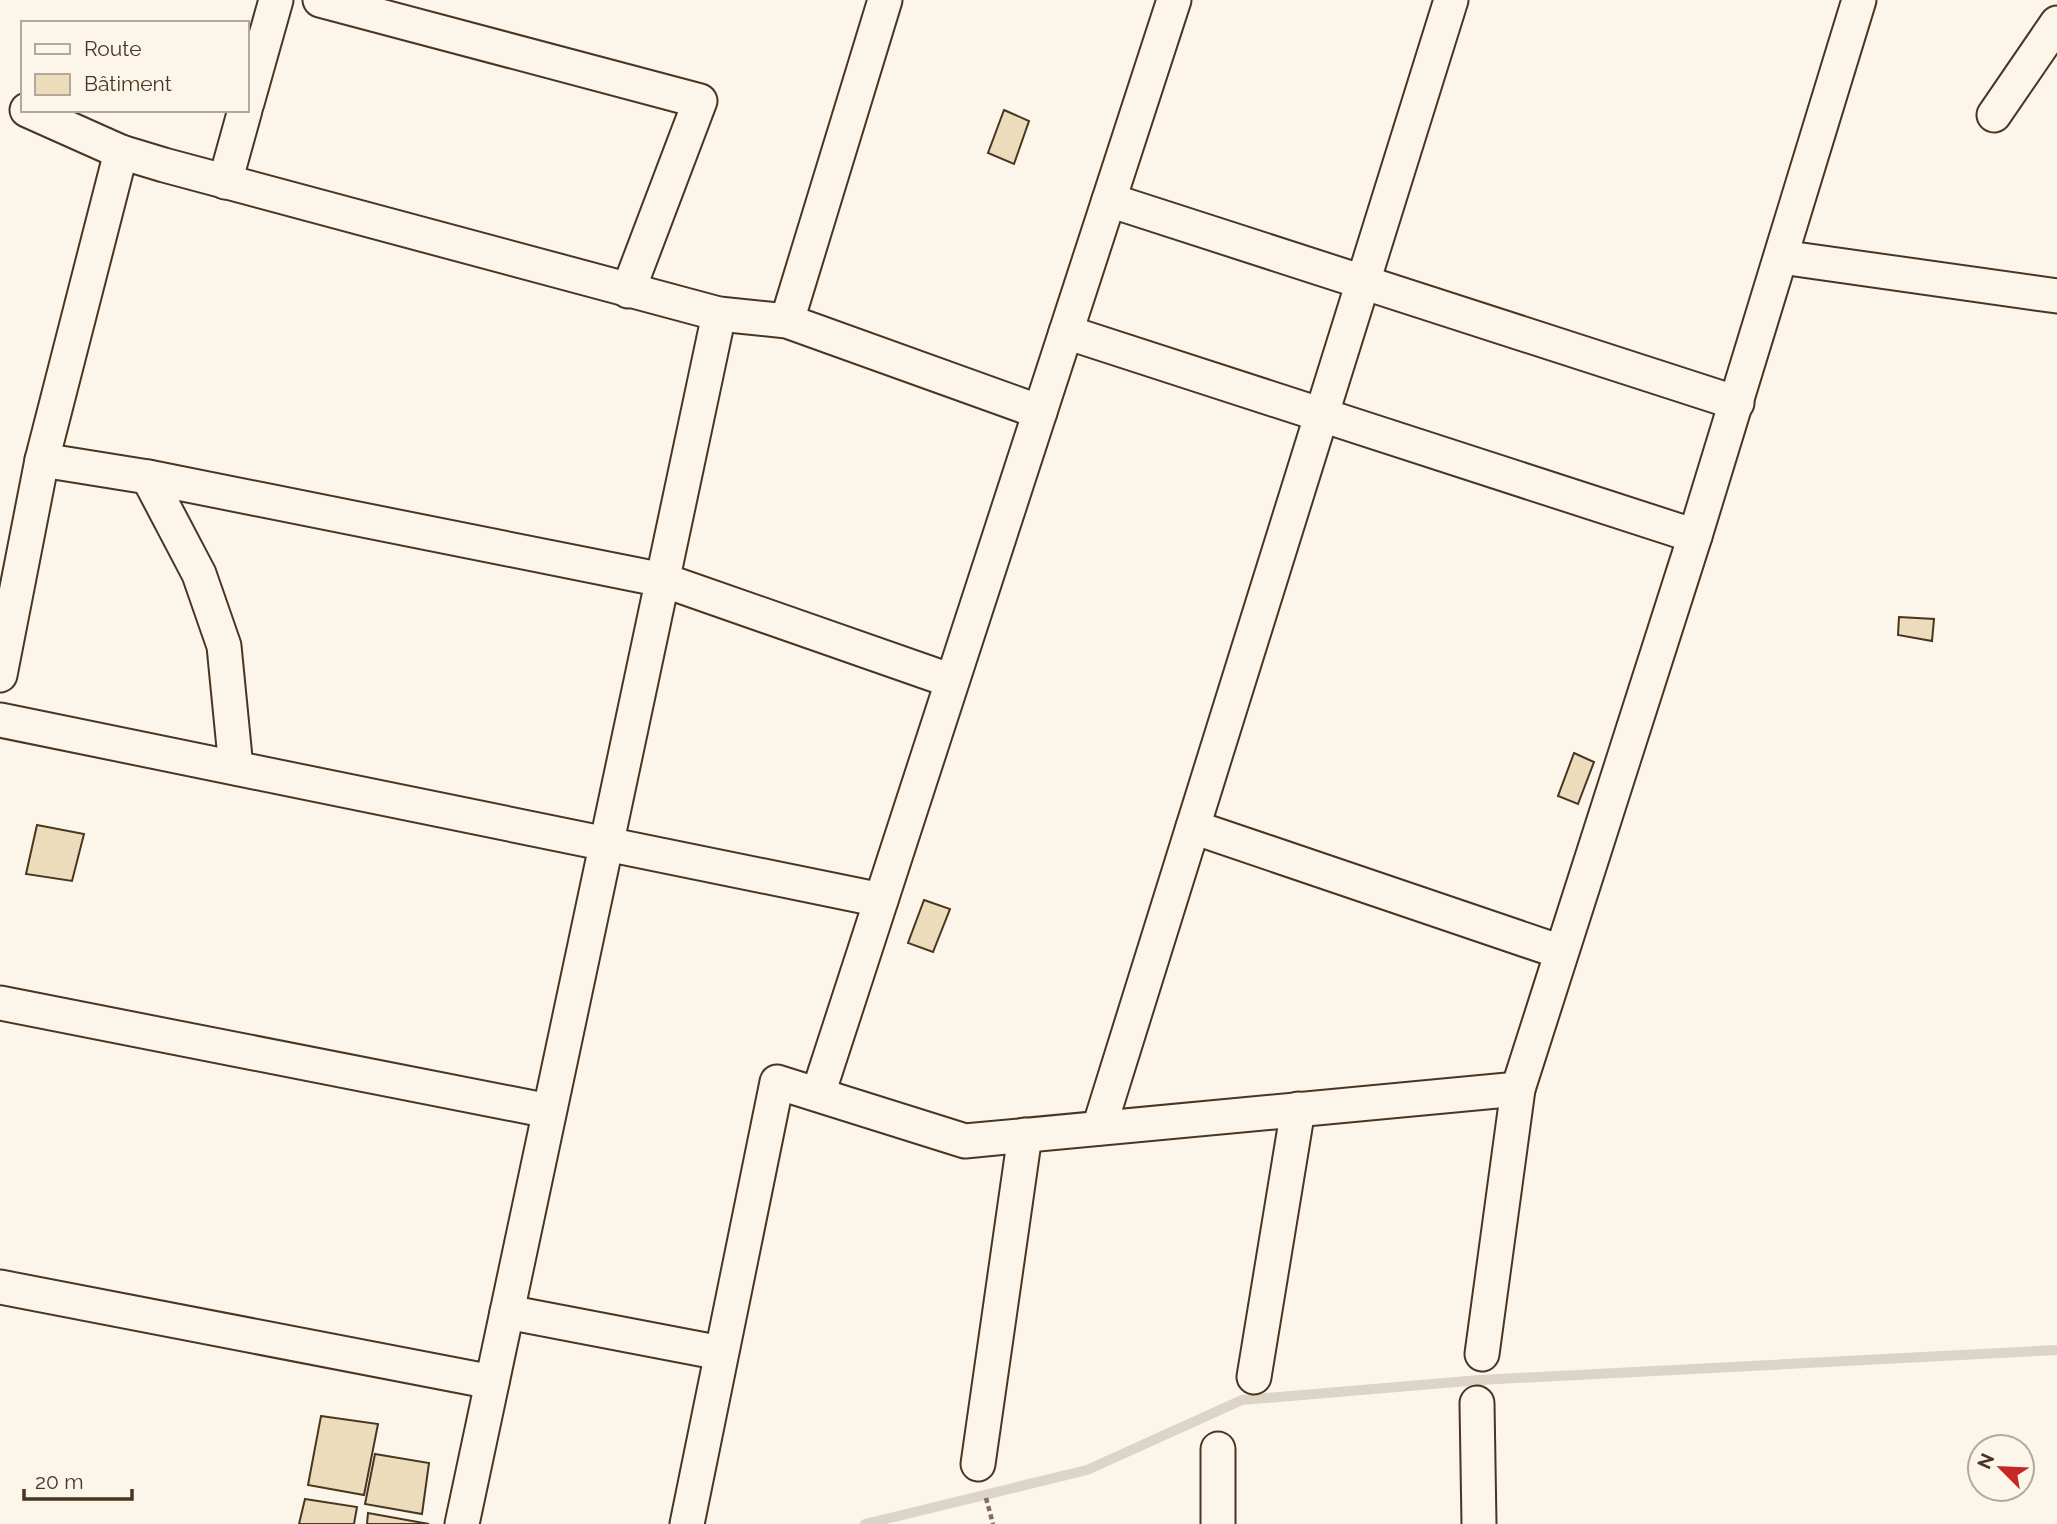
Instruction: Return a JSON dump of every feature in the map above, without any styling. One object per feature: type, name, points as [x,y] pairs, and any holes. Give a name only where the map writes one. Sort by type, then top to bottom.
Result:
[{"type":"street","points":[[248,99],[276,0]]},
{"type":"street","points":[[320,0],[700,101],[628,291]]},
{"type":"street","points":[[787,321],[885,0]]},
{"type":"street","points":[[818,1094],[1174,0]]},
{"type":"street","points":[[1099,1128],[1451,0]]},
{"type":"street","points":[[1482,1354],[1518,1089],[1737,403],[1859,0]]},
{"type":"street","points":[[1994,115],[2057,23]]},
{"type":"street","points":[[0,98],[21,107]]},
{"type":"street","points":[[32,112],[121,152],[225,181],[719,314],[787,321],[1040,412]]},
{"type":"street","points":[[225,181],[244,112]]},
{"type":"street","points":[[0,676],[42,460],[121,152]]},
{"type":"street","points":[[1109,200],[1737,403]]},
{"type":"street","points":[[1781,257],[2057,296]]},
{"type":"street","points":[[462,1524],[719,314]]},
{"type":"street","points":[[1066,332],[1695,536]]},
{"type":"street","points":[[42,460],[148,477],[663,580],[952,681]]},
{"type":"street","points":[[148,477],[199,574],[224,646],[236,768]]},
{"type":"street","points":[[0,720],[881,900]]},
{"type":"street","points":[[1193,827],[1561,952]]},
{"type":"street","points":[[0,1003],[550,1111]]},
{"type":"street","points":[[687,1524],[777,1082],[965,1141],[1518,1089]]},
{"type":"street","points":[[1254,1377],[1298,1109]]},
{"type":"street","points":[[978,1464],[1025,1135]]},
{"type":"street","points":[[0,1287],[492,1382]]},
{"type":"street","points":[[507,1312],[722,1353]]},
{"type":"street","points":[[1477,1402],[1479,1524]]},
{"type":"street","points":[[1218,1449],[1218,1524]]},
{"type":"building","points":[[1004,110],[1029,121],[1014,164],[988,153]]},
{"type":"building","points":[[1899,617],[1934,619],[1932,641],[1898,635]]},
{"type":"building","points":[[1574,753],[1594,762],[1578,804],[1558,796]]},
{"type":"building","points":[[37,825],[84,834],[72,881],[26,874]]},
{"type":"building","points":[[924,900],[950,909],[933,952],[908,943]]},
{"type":"building","points":[[321,1416],[378,1424],[364,1495],[308,1485]]},
{"type":"building","points":[[375,1454],[429,1463],[422,1514],[365,1504]]},
{"type":"building","points":[[305,1499],[357,1507],[354,1524],[299,1524]]},
{"type":"building","points":[[368,1513],[429,1524],[367,1524]]},
{"type":"waterway","points":[[865,1524],[1087,1470],[1242,1400],[1480,1380],[2057,1350]]}]
